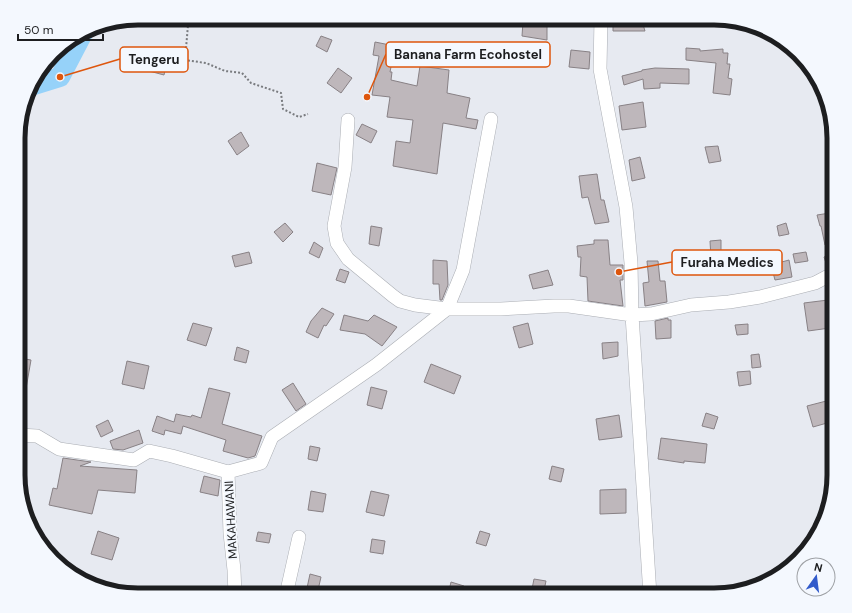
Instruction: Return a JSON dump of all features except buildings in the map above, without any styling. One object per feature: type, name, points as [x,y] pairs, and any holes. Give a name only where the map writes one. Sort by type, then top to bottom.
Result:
[{"type":"street","points":[[601,25],[600,69],[626,207],[631,263],[632,315],[650,588]]},
{"type":"street","points":[[228,472],[261,464],[272,437],[376,365],[447,309],[463,270],[491,119]]},
{"type":"street","points":[[348,120],[345,167],[334,226],[337,243],[348,259],[397,299],[415,305],[447,309],[501,309],[569,306],[632,315],[651,314],[691,305],[729,302],[760,297],[815,283],[827,277]]},
{"type":"street","name":"MAKAHAWANI","points":[[25,435],[37,436],[59,449],[134,460],[149,451],[228,472],[230,533],[235,588]]},
{"type":"street","points":[[288,588],[299,537]]},
{"type":"path","points":[[185,60],[188,25]]},
{"type":"path","points":[[172,60],[206,63],[225,71],[242,73],[251,83],[281,93],[283,109],[299,116],[308,114]]},
{"type":"waterway","points":[[39,83],[60,77],[78,42]]},
{"type":"place","name":"Tengeru","points":[[60,77]]},
{"type":"place","name":"Banana Farm Ecohostel","points":[[367,97]]},
{"type":"place","name":"Furaha Medics","points":[[619,272]]}]
